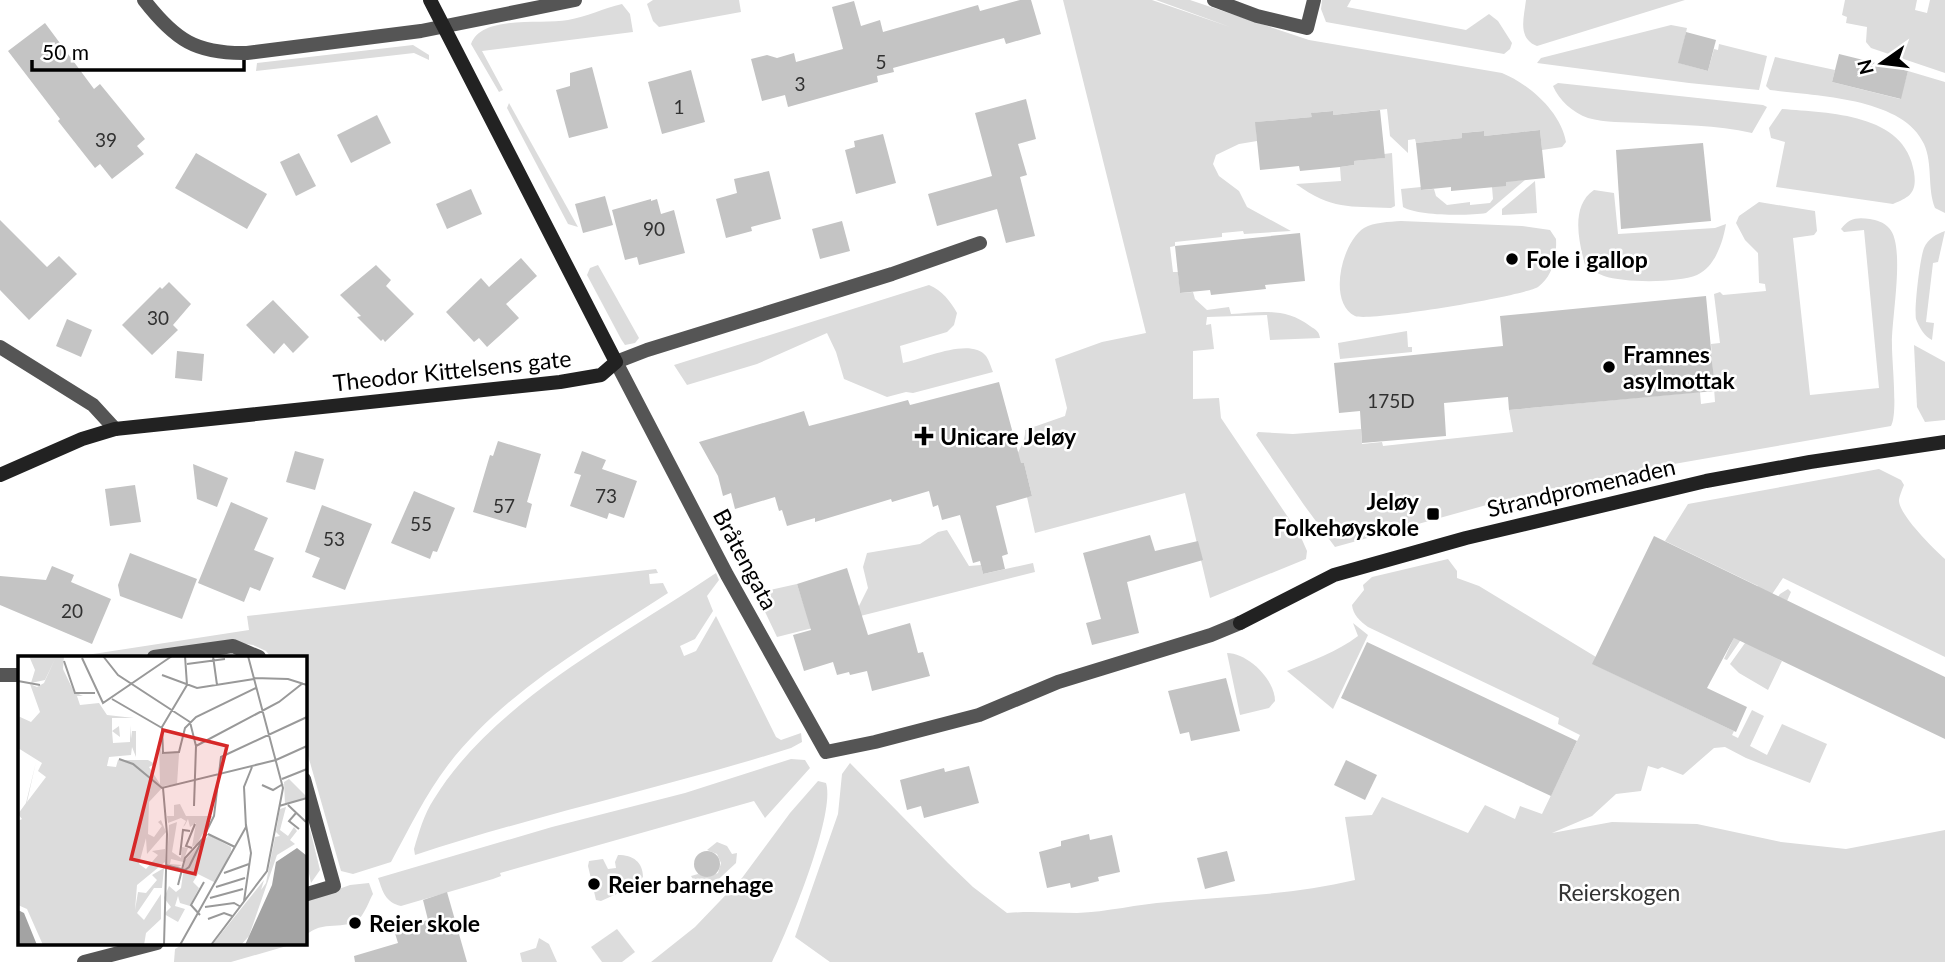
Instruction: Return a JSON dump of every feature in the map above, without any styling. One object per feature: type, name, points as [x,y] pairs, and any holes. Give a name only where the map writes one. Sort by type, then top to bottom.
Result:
[{"type":"street","points":[[144,0],[178,37],[201,50],[220,54],[247,53],[444,26],[575,0]]},
{"type":"street","name":"Bråtengata","points":[[430,0],[727,575],[826,752],[979,715],[1058,682],[1211,635],[1240,623]]},
{"type":"street","points":[[1214,0],[1257,16],[1307,28],[1314,0]]},
{"type":"street","name":"Theodor Kittelsens gate","points":[[0,475],[82,439],[115,429],[560,382],[601,375],[616,362],[647,350],[892,274],[980,243]]},
{"type":"street","points":[[0,347],[93,405],[115,429]]},
{"type":"street","name":"Strandpromenaden","points":[[1240,623],[1334,575],[1466,538],[1706,481],[1945,442]]},
{"type":"street","points":[[161,656],[233,646],[257,656]]},
{"type":"street","points":[[0,674],[18,675]]},
{"type":"street","points":[[306,786],[334,886],[306,894]]},
{"type":"street","points":[[84,962],[153,944]]},
{"type":"green space","points":[[653,0],[739,0],[741,12],[659,27],[653,21],[647,4]]},
{"type":"green space","points":[[1063,0],[1152,0],[1230,27],[1156,0],[1190,0],[1309,40],[1502,73],[1523,84],[1542,100],[1558,120],[1566,142],[1562,147],[1542,150],[1540,130],[1484,136],[1483,131],[1462,133],[1462,138],[1416,143],[1415,139],[1408,140],[1408,153],[1390,136],[1387,109],[1333,115],[1332,111],[1312,113],[1312,117],[1256,122],[1257,141],[1239,144],[1216,155],[1213,164],[1219,176],[1239,191],[1247,207],[1291,231],[1244,234],[1243,231],[1222,233],[1222,237],[1175,242],[1175,246],[1170,247],[1173,272],[1178,272],[1180,293],[1193,292],[1195,299],[1207,310],[1229,307],[1231,314],[1282,313],[1301,320],[1316,330],[1320,338],[1270,340],[1267,315],[1207,317],[1206,325],[1211,324],[1214,349],[1193,351],[1193,399],[1219,398],[1221,418],[1300,535],[1307,551],[1306,559],[1210,598],[1185,493],[1035,533],[1027,497],[1032,496],[1024,463],[1012,466],[1025,430],[1065,416],[1067,408],[1055,359],[1102,342],[1146,333]]},
{"type":"green space","points":[[1322,0],[1351,0],[1347,7],[1466,30],[1489,14],[1498,21],[1512,43],[1504,54],[1326,22],[1321,9]]},
{"type":"green space","points":[[1526,0],[1685,0],[1537,46],[1524,33]]},
{"type":"green space","points":[[1845,0],[1917,0],[1915,10],[1927,13],[1930,0],[1945,0],[1945,73],[1871,48],[1866,42],[1867,27],[1846,23],[1847,17],[1842,15]]},
{"type":"green space","points":[[622,4],[630,14],[633,32],[482,51],[503,90],[499,92],[471,44],[477,35],[487,28],[514,23],[568,20]]},
{"type":"green space","points":[[1671,25],[1687,28],[1679,63],[1708,71],[1714,49],[1718,50],[1719,44],[1767,56],[1759,90],[1537,63],[1541,58]]},
{"type":"green space","points":[[413,45],[429,55],[429,60],[414,53],[256,71],[257,63]]},
{"type":"green space","points":[[1775,57],[1835,70],[1832,82],[1900,99],[1908,71],[1945,82],[1945,213],[1935,208],[1927,152],[1913,128],[1878,108],[1856,102],[1770,90],[1766,86]]},
{"type":"green space","points":[[1558,83],[1767,107],[1752,133],[1711,127],[1601,121],[1582,116],[1567,105],[1553,86]]},
{"type":"green space","points":[[509,103],[578,227],[568,224],[507,108]]},
{"type":"green space","points":[[1782,109],[1842,115],[1881,127],[1896,138],[1908,153],[1915,179],[1911,193],[1893,204],[1776,187],[1785,142],[1771,138],[1769,128]]},
{"type":"green space","points":[[1392,153],[1395,206],[1391,208],[1341,205],[1320,198],[1296,184],[1341,181],[1340,167],[1354,165],[1354,161],[1384,158],[1384,154]]},
{"type":"green space","points":[[1525,180],[1486,213],[1431,214],[1403,207],[1401,189],[1434,189],[1436,196],[1447,205],[1470,202],[1470,205],[1490,203],[1493,199],[1492,187],[1506,181]]},
{"type":"green space","points":[[1535,181],[1537,213],[1502,215],[1502,209]]},
{"type":"green space","points":[[1594,190],[1614,193],[1618,234],[1715,228],[1726,224],[1717,253],[1709,266],[1688,278],[1637,281],[1599,274],[1585,265],[1578,225],[1582,205]]},
{"type":"green space","points":[[1759,202],[1815,211],[1817,231],[1814,235],[1793,238],[1810,395],[1879,388],[1864,230],[1844,232],[1841,229],[1850,220],[1861,218],[1877,221],[1889,228],[1894,237],[1897,266],[1892,346],[1894,411],[1891,426],[1628,472],[1501,501],[1335,547],[1256,435],[1258,432],[1293,434],[1361,429],[1362,444],[1382,442],[1383,446],[1513,432],[1509,410],[1700,392],[1701,404],[1715,402],[1711,344],[1720,343],[1714,294],[1766,291],[1765,284],[1759,283],[1758,253],[1745,240],[1736,223],[1739,216]]},
{"type":"green space","points":[[1401,221],[1522,226],[1550,230],[1556,239],[1553,265],[1538,287],[1527,291],[1415,312],[1355,316],[1346,309],[1340,286],[1344,258],[1349,246],[1356,235],[1368,226]]},
{"type":"green space","points":[[1945,231],[1938,262],[1933,263],[1926,322],[1934,323],[1932,340],[1922,331],[1916,319],[1918,283],[1924,248],[1933,237]]},
{"type":"green space","points":[[598,265],[639,338],[635,343],[625,345],[587,275],[590,268]]},
{"type":"green space","points":[[929,285],[942,293],[955,309],[957,313],[954,325],[947,332],[900,346],[903,363],[946,351],[969,349],[986,356],[993,372],[887,397],[844,379],[827,333],[757,364],[687,385],[674,365]]},
{"type":"green space","points":[[1407,331],[1408,347],[1412,347],[1412,352],[1340,359],[1338,343]]},
{"type":"green space","points":[[1914,345],[1945,362],[1945,420],[1925,422],[1917,407]]},
{"type":"green space","points":[[1879,469],[1901,480],[1904,485],[1899,499],[1905,515],[1945,559],[1945,657],[1783,578],[1727,660],[1724,659],[1758,586],[1665,541],[1688,504]]},
{"type":"green space","points":[[947,530],[969,566],[981,565],[983,574],[1033,563],[1035,572],[777,637],[756,593],[797,584],[809,621],[859,606],[868,588],[863,567],[867,553],[920,544],[938,532]]},
{"type":"green space","name":"Reierskogen","points":[[1448,559],[1457,571],[1457,578],[1479,586],[1596,657],[1593,664],[1734,731],[1732,735],[1738,738],[1752,710],[1764,716],[1750,746],[1767,755],[1782,724],[1827,744],[1810,783],[1725,747],[1714,748],[1683,775],[1662,767],[1658,769],[1648,766],[1641,791],[1616,794],[1592,816],[1552,833],[1612,822],[1697,824],[1781,842],[1846,849],[1945,830],[1945,962],[830,962],[795,937],[838,814],[842,774],[850,763],[973,887],[1007,913],[1088,912],[1285,892],[1355,880],[1345,817],[1372,815],[1382,797],[1468,833],[1485,805],[1515,819],[1520,806],[1542,814],[1580,735],[1558,724],[1559,718],[1368,627],[1354,612],[1352,605],[1364,590],[1363,585],[1372,577]]},
{"type":"green space","points":[[656,569],[658,573],[649,574],[650,584],[663,583],[668,593],[550,670],[496,714],[471,738],[440,776],[391,862],[353,874],[341,871],[306,748],[306,656],[270,656],[253,645],[232,642],[132,656],[80,656],[249,630],[247,616]]},
{"type":"green space","points":[[716,573],[719,580],[707,596],[713,611],[695,639],[680,646],[684,656],[696,651],[716,616],[776,737],[781,740],[801,733],[802,742],[744,762],[509,826],[415,855],[414,849],[430,805],[460,764],[490,731],[563,673]]},
{"type":"green space","points":[[1788,589],[1791,592],[1764,652],[1782,661],[1768,690],[1739,673],[1730,664],[1780,594]]},
{"type":"green space","points":[[1353,623],[1368,635],[1333,709],[1287,671],[1350,642],[1358,636]]},
{"type":"green space","points":[[1227,653],[1243,658],[1259,669],[1274,693],[1275,701],[1269,708],[1240,715]]},
{"type":"green space","points":[[791,759],[805,760],[810,768],[765,818],[754,801],[500,873],[501,876],[493,879],[401,906],[388,899],[378,878],[552,827],[685,793]]},
{"type":"green space","points":[[818,781],[826,783],[827,798],[818,845],[789,925],[772,962],[651,962],[695,927],[742,878],[790,813]]},
{"type":"green space","points":[[306,813],[320,870],[311,883],[306,860]]},
{"type":"green space","points":[[717,842],[727,846],[732,854],[737,853],[736,863],[708,889],[697,886],[691,876],[698,874],[708,877],[718,873],[721,863],[717,854],[707,850]]},
{"type":"green space","points":[[618,855],[636,860],[643,877],[632,887],[601,901],[596,900],[589,861],[603,859],[608,869],[616,868]]},
{"type":"green space","points":[[369,883],[373,894],[359,919],[347,924],[319,928],[306,935],[306,901],[350,885]]},
{"type":"green space","points":[[617,929],[635,952],[622,962],[602,962],[591,947]]},
{"type":"green space","points":[[539,938],[549,944],[557,962],[522,962],[520,953],[536,948]]},
{"type":"green space","points":[[183,944],[294,944],[231,962],[174,962],[175,949]]},
{"type":"building","points":[[1020,0],[1031,0],[1041,34],[1006,44],[1004,38],[893,68],[894,72],[877,76],[878,82],[788,107],[785,95],[762,101],[751,59],[767,55],[777,58],[794,53],[796,62],[843,49],[832,7],[854,1],[861,26],[880,20],[883,32],[978,5],[980,11]]},
{"type":"building","points":[[45,23],[94,89],[100,84],[145,139],[137,146],[144,154],[112,179],[100,164],[95,168],[8,51]]},
{"type":"building","points":[[1686,32],[1716,40],[1708,71],[1678,63]]},
{"type":"building","points":[[1839,54],[1908,71],[1901,99],[1832,82]]},
{"type":"building","points":[[592,67],[608,128],[569,138],[556,90],[570,86],[570,73]]},
{"type":"building","points":[[691,70],[705,122],[662,134],[648,82]]},
{"type":"building","points":[[1026,99],[1036,139],[1018,144],[1027,175],[1020,177],[1035,236],[1006,243],[997,209],[937,226],[928,194],[992,176],[975,113]]},
{"type":"building","points":[[1380,110],[1385,158],[1354,161],[1354,165],[1300,171],[1299,166],[1260,170],[1255,122],[1312,117],[1311,113],[1333,111],[1333,115]]},
{"type":"building","points":[[377,115],[391,143],[351,163],[337,135]]},
{"type":"building","points":[[1540,130],[1545,178],[1506,182],[1506,186],[1451,191],[1451,187],[1421,190],[1416,143],[1462,138],[1462,133],[1484,131],[1484,136]]},
{"type":"building","points":[[883,134],[896,183],[856,194],[845,150],[855,147],[854,141]]},
{"type":"building","points":[[1703,143],[1711,221],[1621,229],[1616,150]]},
{"type":"building","points":[[196,153],[267,194],[247,229],[175,188]]},
{"type":"building","points":[[299,153],[316,186],[296,196],[280,162]]},
{"type":"building","points":[[769,171],[781,219],[751,227],[752,231],[726,238],[716,199],[737,193],[734,179]]},
{"type":"building","points":[[471,189],[482,214],[447,229],[436,204]]},
{"type":"building","points":[[605,196],[613,225],[583,233],[575,204]]},
{"type":"building","points":[[657,199],[661,214],[674,210],[685,253],[639,265],[637,257],[625,260],[612,210]]},
{"type":"building","points":[[0,220],[47,267],[59,256],[77,274],[29,320],[0,290]]},
{"type":"building","points":[[842,221],[850,251],[820,259],[812,229]]},
{"type":"building","points":[[1300,233],[1305,281],[1265,285],[1266,289],[1211,295],[1210,290],[1180,293],[1175,246]]},
{"type":"building","points":[[521,258],[537,276],[506,304],[519,318],[487,347],[479,338],[474,342],[446,312],[481,278],[489,287]]},
{"type":"building","points":[[376,265],[391,280],[386,286],[414,314],[385,342],[357,317],[361,316],[340,295]]},
{"type":"building","points":[[169,282],[191,304],[173,325],[178,330],[152,355],[122,325],[160,287],[162,289]]},
{"type":"building","name":"Framnes asylmottak","points":[[1706,296],[1715,391],[1509,410],[1508,397],[1444,403],[1446,436],[1362,443],[1360,411],[1339,413],[1334,363],[1503,346],[1500,316]]},
{"type":"building","points":[[273,300],[309,337],[293,353],[284,343],[274,354],[246,325]]},
{"type":"building","points":[[67,319],[92,330],[81,357],[56,346]]},
{"type":"building","points":[[177,351],[204,354],[202,381],[175,378]]},
{"type":"building","points":[[999,382],[1032,496],[996,506],[1008,554],[1002,556],[1005,569],[983,574],[980,561],[973,563],[960,515],[942,520],[938,505],[933,507],[929,491],[892,502],[891,499],[815,522],[815,518],[787,526],[775,497],[735,509],[731,493],[723,496],[718,476],[699,442],[804,411],[809,426],[908,400],[910,405]]},
{"type":"building","points":[[498,441],[541,454],[527,502],[532,504],[526,528],[473,512],[490,455],[493,456]]},
{"type":"building","points":[[295,451],[324,459],[315,490],[286,482]]},
{"type":"building","points":[[582,451],[606,460],[602,469],[637,481],[624,518],[609,513],[607,519],[570,506],[581,475],[574,473]]},
{"type":"building","points":[[193,464],[228,478],[217,507],[197,499]]},
{"type":"building","points":[[135,485],[141,522],[110,526],[105,489]]},
{"type":"building","points":[[414,491],[455,508],[437,552],[433,551],[430,559],[391,543]]},
{"type":"building","points":[[231,502],[268,518],[254,550],[274,558],[260,591],[250,587],[244,602],[198,583]]},
{"type":"building","points":[[322,505],[372,524],[345,590],[312,577],[320,558],[305,552]]},
{"type":"building","points":[[1150,535],[1155,551],[1198,541],[1203,560],[1127,582],[1139,633],[1092,645],[1086,623],[1101,619],[1083,553]]},
{"type":"building","points":[[1654,536],[1945,677],[1945,739],[1734,638],[1707,688],[1747,707],[1736,732],[1592,664]]},
{"type":"building","points":[[130,553],[197,579],[182,619],[120,596],[118,585]]},
{"type":"building","points":[[52,566],[74,575],[71,582],[111,599],[92,644],[0,605],[0,576],[46,580]]},
{"type":"building","points":[[847,568],[868,635],[910,623],[918,653],[923,652],[930,676],[872,691],[867,671],[837,675],[833,662],[804,671],[793,635],[811,630],[797,584]]},
{"type":"building","points":[[1367,642],[1577,741],[1551,796],[1341,698]]},
{"type":"building","points":[[1226,678],[1240,731],[1191,741],[1189,732],[1180,734],[1168,691]]},
{"type":"building","points":[[1346,760],[1377,775],[1365,800],[1334,785]]},
{"type":"building","points":[[969,766],[979,803],[924,818],[921,806],[907,810],[900,780],[944,768],[945,772]]},
{"type":"building","points":[[1089,834],[1090,840],[1112,835],[1120,872],[1071,888],[1070,883],[1047,888],[1039,852],[1061,846],[1061,841]]},
{"type":"building","points":[[707,851],[716,855],[720,864],[716,873],[707,877],[698,873],[694,864],[698,855]]},
{"type":"building","points":[[1227,851],[1235,881],[1205,889],[1197,858]]},
{"type":"building","points":[[447,892],[467,962],[355,962],[354,956],[398,943],[394,930],[428,920],[423,900]]},
{"type":"place","name":"Fole i gallop","points":[[1512,259]]},
{"type":"place","name":"Framnes asylmottak","points":[[1609,367]]},
{"type":"place","name":"Unicare Jeløy","points":[[924,436]]},
{"type":"place","name":"Jeløy Folkehøyskole","points":[[1433,514]]},
{"type":"place","name":"Reier barnehage","points":[[594,884]]},
{"type":"place","name":"Reier skole","points":[[355,923]]}]
